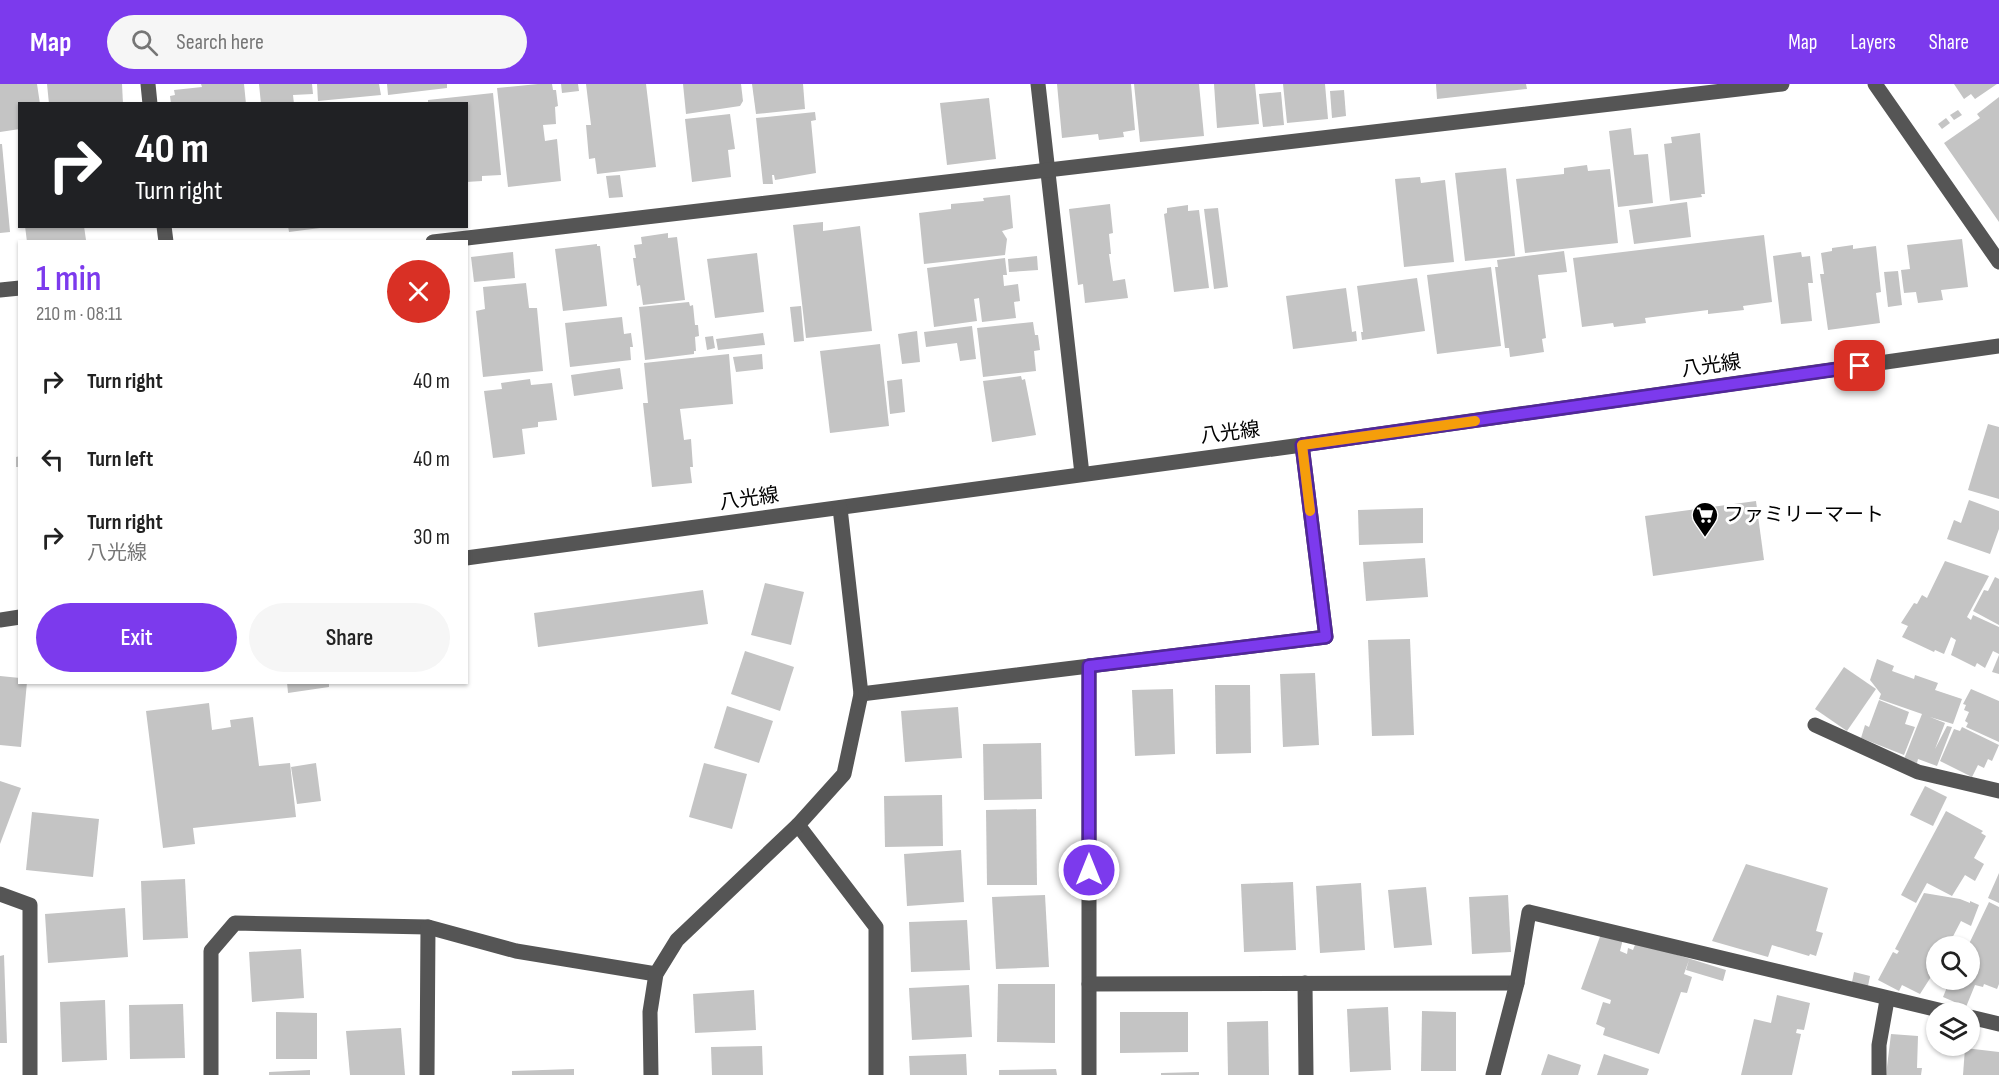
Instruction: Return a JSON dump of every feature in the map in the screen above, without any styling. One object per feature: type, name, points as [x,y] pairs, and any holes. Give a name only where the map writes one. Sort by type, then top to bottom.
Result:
[{"type":"street","points":[[148,84],[150,102]]},
{"type":"street","points":[[1038,84],[1082,474]]},
{"type":"street","points":[[450,240],[1782,84]]},
{"type":"street","points":[[1875,84],[1999,262]]},
{"type":"street","points":[[0,290],[18,288]]},
{"type":"street","name":"八光線","points":[[468,558],[1302,445],[1999,346]]},
{"type":"street","points":[[861,694],[1326,637],[1302,445]]},
{"type":"street","points":[[651,1075],[650,1012],[656,974],[677,940],[798,825],[844,774],[861,694],[840,508]]},
{"type":"street","points":[[0,620],[18,617]]},
{"type":"street","points":[[1089,666],[1089,1075]]},
{"type":"street","points":[[1815,725],[1917,772],[1997,787]]},
{"type":"street","points":[[798,825],[876,927],[876,1075]]},
{"type":"street","points":[[0,894],[30,905],[30,1075]]},
{"type":"street","points":[[1493,1075],[1517,983],[1529,912],[1926,1008]]},
{"type":"street","points":[[211,1075],[211,951],[235,923],[428,927],[516,951],[656,974]]},
{"type":"street","points":[[427,1075],[428,927]]},
{"type":"street","points":[[1305,983],[1306,1075]]},
{"type":"street","points":[[1089,984],[1517,983]]},
{"type":"street","points":[[1879,1075],[1879,1046],[1887,1000]]},
{"type":"street","points":[[1980,1019],[1999,1024]]},
{"type":"building","points":[[0,84],[37,84],[40,102],[18,102],[18,129],[0,132]]},
{"type":"building","points":[[47,84],[122,84],[123,102],[49,102]]},
{"type":"building","points":[[201,84],[244,84],[246,102],[171,102],[170,96],[175,95],[174,90],[202,87]]},
{"type":"building","points":[[259,84],[312,84],[313,94],[293,95],[294,102],[261,102]]},
{"type":"building","points":[[317,84],[379,84],[381,95],[318,101]]},
{"type":"building","points":[[387,84],[447,84],[447,88],[388,95]]},
{"type":"building","points":[[552,84],[553,90],[556,90],[558,106],[555,107],[556,124],[543,125],[545,141],[557,139],[561,181],[508,187],[497,88]]},
{"type":"building","points":[[561,84],[578,84],[579,91],[562,93]]},
{"type":"building","points":[[586,84],[646,84],[656,167],[597,174],[595,158],[589,159],[586,125],[591,125]]},
{"type":"building","points":[[683,84],[741,84],[743,101],[740,106],[686,114]]},
{"type":"building","points":[[752,84],[803,84],[805,109],[756,114]]},
{"type":"building","points":[[1057,84],[1131,84],[1135,130],[1123,132],[1124,137],[1099,140],[1098,134],[1062,138]]},
{"type":"building","points":[[1134,84],[1199,84],[1204,136],[1140,142]]},
{"type":"building","points":[[1214,84],[1255,84],[1259,124],[1217,128]]},
{"type":"building","points":[[1283,84],[1325,84],[1328,119],[1287,123]]},
{"type":"building","points":[[1436,84],[1526,84],[1527,89],[1437,99]]},
{"type":"building","points":[[1954,84],[1997,84],[1975,99],[1971,94],[1964,99]]},
{"type":"building","points":[[1344,90],[1346,116],[1332,118],[1330,91]]},
{"type":"building","points":[[1281,92],[1284,125],[1263,127],[1259,94]]},
{"type":"building","points":[[493,93],[501,175],[482,176],[482,181],[468,182],[468,102],[428,102],[428,100]]},
{"type":"building","points":[[1999,97],[1999,222],[1944,143],[1980,118],[1977,114]]},
{"type":"building","points":[[989,98],[996,159],[947,165],[940,103]]},
{"type":"building","points":[[1958,110],[1962,115],[1954,120],[1950,115]]},
{"type":"building","points":[[815,112],[816,120],[811,121],[816,173],[775,180],[772,175],[773,184],[763,184],[756,118]]},
{"type":"building","points":[[730,114],[735,149],[728,150],[731,177],[692,182],[685,119]]},
{"type":"building","points":[[1946,118],[1950,123],[1942,129],[1938,124]]},
{"type":"building","points":[[1631,128],[1634,155],[1648,154],[1653,203],[1618,207],[1609,131]]},
{"type":"building","points":[[1700,133],[1705,194],[1701,194],[1702,197],[1670,201],[1664,144],[1672,143],[1671,137]]},
{"type":"building","points":[[0,144],[2,144],[10,232],[0,233]]},
{"type":"building","points":[[1587,165],[1588,171],[1610,169],[1618,243],[1525,253],[1516,179],[1564,174],[1564,168]]},
{"type":"building","points":[[1506,168],[1515,256],[1465,261],[1455,173]]},
{"type":"building","points":[[620,175],[623,197],[609,198],[606,176]]},
{"type":"building","points":[[1420,177],[1421,183],[1445,180],[1454,262],[1404,267],[1395,179]]},
{"type":"building","points":[[1010,195],[1013,228],[1002,231],[1007,239],[1005,255],[924,264],[919,213],[951,209],[951,204],[984,201],[983,198]]},
{"type":"building","points":[[1687,202],[1691,237],[1634,244],[1629,210]]},
{"type":"building","points":[[1110,204],[1113,233],[1109,234],[1111,254],[1109,254],[1113,281],[1125,279],[1128,298],[1085,303],[1083,284],[1078,285],[1069,209]]},
{"type":"building","points":[[1188,205],[1188,211],[1199,210],[1209,288],[1174,292],[1164,214],[1167,213],[1167,208]]},
{"type":"building","points":[[1218,208],[1228,287],[1214,289],[1204,209]]},
{"type":"building","points":[[823,222],[823,231],[860,226],[872,331],[806,338],[793,225]]},
{"type":"building","points":[[25,228],[84,228],[86,240],[82,240],[27,240]]},
{"type":"building","points":[[288,228],[320,228],[289,232]]},
{"type":"building","points":[[668,233],[668,238],[677,237],[685,300],[643,305],[640,285],[637,286],[633,258],[636,258],[634,245],[642,244],[641,237]]},
{"type":"building","points":[[1764,235],[1772,302],[1743,306],[1744,310],[1708,314],[1708,310],[1645,318],[1646,323],[1614,327],[1613,323],[1582,327],[1573,258]]},
{"type":"building","points":[[1962,239],[1968,287],[1941,290],[1943,300],[1918,303],[1916,292],[1904,293],[1901,270],[1910,269],[1907,245]]},
{"type":"building","points":[[597,244],[600,246],[607,306],[563,311],[555,249]]},
{"type":"building","points":[[1853,245],[1853,249],[1876,246],[1881,292],[1876,293],[1880,323],[1828,330],[1820,274],[1824,274],[1821,253],[1832,251],[1832,248]]},
{"type":"building","points":[[1564,251],[1567,272],[1538,275],[1546,338],[1542,339],[1544,352],[1510,357],[1509,348],[1505,348],[1495,267],[1498,267],[1497,260]]},
{"type":"building","points":[[513,252],[515,278],[474,282],[471,257]]},
{"type":"building","points":[[1801,252],[1802,257],[1810,256],[1813,283],[1808,283],[1812,321],[1781,324],[1773,256]]},
{"type":"building","points":[[757,253],[764,312],[715,318],[707,259]]},
{"type":"building","points":[[1037,256],[1038,270],[1009,272],[1008,259]]},
{"type":"building","points":[[1005,258],[1007,275],[1003,275],[1004,286],[1018,284],[1020,301],[1014,302],[1016,318],[982,322],[979,298],[974,299],[977,321],[934,327],[927,268]]},
{"type":"building","points":[[1491,267],[1501,346],[1437,354],[1427,275]]},
{"type":"building","points":[[1898,271],[1902,305],[1888,307],[1884,272]]},
{"type":"building","points":[[1417,278],[1425,331],[1362,340],[1357,286]]},
{"type":"building","points":[[526,283],[529,308],[537,308],[543,371],[483,377],[476,311],[485,309],[483,287]]},
{"type":"building","points":[[1346,288],[1352,332],[1356,331],[1357,341],[1293,349],[1286,296]]},
{"type":"building","points":[[689,302],[690,306],[693,305],[695,325],[698,325],[699,336],[695,337],[696,351],[694,354],[645,360],[639,307]]},
{"type":"building","points":[[801,306],[804,341],[794,342],[790,307]]},
{"type":"building","points":[[622,317],[624,334],[631,333],[633,347],[630,347],[631,360],[570,367],[565,323]]},
{"type":"building","points":[[1033,322],[1040,350],[1034,351],[1036,371],[983,377],[977,328]]},
{"type":"building","points":[[972,326],[976,359],[960,361],[957,343],[926,347],[924,332]]},
{"type":"building","points":[[917,331],[920,362],[902,364],[898,334]]},
{"type":"building","points":[[763,333],[765,345],[718,350],[716,339]]},
{"type":"building","points":[[713,336],[715,348],[707,350],[705,337]]},
{"type":"building","points":[[880,344],[889,426],[830,433],[820,351]]},
{"type":"building","points":[[729,354],[733,404],[680,409],[684,440],[691,439],[692,483],[652,487],[643,403],[648,403],[644,363]]},
{"type":"building","points":[[762,354],[763,369],[736,372],[733,357]]},
{"type":"building","points":[[620,368],[623,389],[574,396],[571,375]]},
{"type":"building","points":[[1021,376],[1022,380],[1025,379],[1036,435],[992,442],[983,381]]},
{"type":"building","points":[[530,379],[531,385],[552,383],[557,420],[538,422],[538,427],[522,429],[525,454],[493,458],[484,391],[502,389],[501,383]]},
{"type":"building","points":[[902,379],[905,412],[890,414],[887,381]]},
{"type":"building","points":[[1988,424],[1999,427],[1999,499],[1968,490]]},
{"type":"building","points":[[1969,500],[1999,511],[1999,529],[1990,554],[1947,539],[1954,520],[1961,523]]},
{"type":"building","name":"ファミリーマート","points":[[1756,501],[1764,560],[1653,576],[1645,516]]},
{"type":"building","points":[[1423,508],[1423,543],[1359,545],[1358,510]]},
{"type":"building","points":[[1425,558],[1428,597],[1366,601],[1363,562]]},
{"type":"building","points":[[1945,561],[1989,576],[1967,617],[1971,620],[1973,615],[1999,627],[1999,654],[1993,651],[1985,668],[1977,663],[1975,667],[1951,655],[1956,640],[1951,637],[1944,654],[1935,650],[1934,652],[1902,637],[1908,626],[1901,623],[1922,595],[1927,598]]},
{"type":"building","points":[[1995,577],[1999,579],[1999,625],[1973,611],[1984,590],[1988,591]]},
{"type":"building","points":[[765,583],[804,592],[791,645],[751,635]]},
{"type":"building","points":[[703,590],[708,624],[538,647],[534,613]]},
{"type":"building","points":[[1410,639],[1414,735],[1372,736],[1368,640]]},
{"type":"building","points":[[745,651],[794,667],[780,711],[731,694]]},
{"type":"building","points":[[1999,655],[1999,674],[1992,672]]},
{"type":"building","points":[[1877,659],[1894,666],[1892,671],[1914,679],[1915,675],[1938,683],[1935,690],[1962,699],[1953,724],[1930,717],[1945,723],[1935,749],[1947,726],[1952,727],[1937,766],[1918,759],[1917,763],[1904,759],[1922,714],[1879,699],[1881,694],[1870,680]]},
{"type":"building","points":[[1844,667],[1876,689],[1847,731],[1815,709]]},
{"type":"building","points":[[1315,673],[1319,745],[1283,747],[1280,674]]},
{"type":"building","points":[[0,676],[18,678],[18,684],[27,684],[21,747],[0,745]]},
{"type":"building","points":[[287,684],[329,684],[329,687],[288,693]]},
{"type":"building","points":[[1215,685],[1250,685],[1251,753],[1216,754]]},
{"type":"building","points":[[1173,689],[1175,754],[1135,756],[1132,690]]},
{"type":"building","points":[[1971,689],[1999,701],[1999,742],[1966,727],[1968,723],[1965,721],[1969,712],[1964,710],[1966,705],[1963,704]]},
{"type":"building","points":[[1879,700],[1909,712],[1905,724],[1915,727],[1904,755],[1861,738],[1865,725],[1869,727]]},
{"type":"building","points":[[209,703],[212,730],[231,727],[230,720],[253,717],[259,766],[290,763],[296,817],[193,828],[195,844],[163,848],[146,711]]},
{"type":"building","points":[[727,706],[773,721],[759,763],[714,748]]},
{"type":"building","points":[[958,707],[962,758],[905,762],[901,711]]},
{"type":"building","points":[[1962,727],[1999,745],[1992,761],[1988,759],[1984,768],[1978,765],[1972,777],[1940,761],[1954,729],[1960,731]]},
{"type":"building","points":[[1041,743],[1042,799],[984,800],[983,744]]},
{"type":"building","points":[[316,763],[321,801],[297,804],[291,767]]},
{"type":"building","points":[[704,763],[747,774],[732,829],[689,817]]},
{"type":"building","points":[[0,781],[21,788],[0,844]]},
{"type":"building","points":[[1925,786],[1947,797],[1933,826],[1910,815]]},
{"type":"building","points":[[942,795],[943,846],[885,847],[884,796]]},
{"type":"building","points":[[1036,809],[1037,885],[987,885],[986,810]]},
{"type":"building","points":[[1946,811],[1983,831],[1981,833],[1986,836],[1974,858],[1984,864],[1975,881],[1965,875],[1952,896],[1927,883],[1916,903],[1901,895]]},
{"type":"building","points":[[32,812],[99,819],[93,877],[26,870]]},
{"type":"building","points":[[961,850],[964,902],[907,906],[904,854]]},
{"type":"building","points":[[1746,864],[1828,888],[1816,931],[1823,933],[1816,956],[1772,945],[1768,957],[1712,941]]},
{"type":"building","points":[[1999,873],[1999,903],[1988,898]]},
{"type":"building","points":[[185,879],[188,938],[143,940],[141,881]]},
{"type":"building","points":[[1293,882],[1296,950],[1244,952],[1241,884]]},
{"type":"building","points":[[1361,883],[1365,950],[1320,953],[1316,886]]},
{"type":"building","points":[[1426,887],[1432,945],[1394,948],[1388,890]]},
{"type":"building","points":[[1924,893],[1970,903],[1970,901],[1979,905],[1971,926],[1961,921],[1953,936],[1926,936],[1926,985],[1920,994],[1902,985],[1899,991],[1878,980],[1893,952],[1897,954],[1899,951],[1895,949]]},
{"type":"building","points":[[1045,895],[1049,967],[996,969],[992,897]]},
{"type":"building","points":[[1508,895],[1511,952],[1472,954],[1469,897]]},
{"type":"building","points":[[1989,902],[1999,907],[1999,984],[1997,989],[1984,984],[1983,987],[1980,986],[1980,936],[1973,936]]},
{"type":"building","points":[[125,908],[128,957],[48,963],[45,914]]},
{"type":"building","points":[[967,920],[970,970],[911,972],[909,922]]},
{"type":"building","points":[[1602,931],[1623,939],[1620,951],[1627,954],[1628,948],[1633,950],[1636,942],[1726,970],[1723,981],[1686,970],[1689,960],[1684,974],[1692,977],[1687,993],[1681,992],[1659,1054],[1603,1035],[1605,1028],[1596,1024],[1603,1002],[1610,1004],[1611,1000],[1581,989]]},
{"type":"building","points":[[301,949],[304,998],[252,1002],[249,952]]},
{"type":"building","points":[[4,955],[7,1043],[0,1043],[0,956]]},
{"type":"building","points":[[1854,972],[1870,976],[1868,986],[1852,982]]},
{"type":"building","points":[[998,984],[1055,984],[1055,1043],[997,1042]]},
{"type":"building","points":[[969,985],[972,1037],[912,1040],[909,988]]},
{"type":"building","points":[[754,990],[756,1030],[695,1033],[693,994]]},
{"type":"building","points":[[1946,990],[1973,990],[1968,1002],[1954,1002],[1943,997]]},
{"type":"building","points":[[1777,995],[1810,1003],[1804,1030],[1797,1029],[1796,1033],[1801,1034],[1792,1075],[1741,1075],[1754,1019],[1771,1023]]},
{"type":"building","points":[[105,1000],[107,1060],[62,1062],[60,1002]]},
{"type":"building","points":[[183,1004],[185,1058],[130,1059],[129,1005]]},
{"type":"building","points":[[1388,1007],[1391,1070],[1350,1072],[1347,1009]]},
{"type":"building","points":[[1422,1011],[1456,1012],[1456,1071],[1421,1071]]},
{"type":"building","points":[[276,1012],[317,1013],[317,1059],[276,1059]]},
{"type":"building","points":[[1120,1012],[1188,1012],[1188,1052],[1120,1053]]},
{"type":"building","points":[[1268,1021],[1269,1075],[1228,1075],[1227,1022]]},
{"type":"building","points":[[401,1028],[405,1075],[350,1075],[346,1031]]},
{"type":"building","points":[[1891,1034],[1918,1036],[1917,1068],[1922,1068],[1921,1075],[1886,1075]]},
{"type":"building","points":[[762,1046],[763,1075],[712,1075],[711,1047]]},
{"type":"building","points":[[1980,1050],[1999,1052],[1999,1075],[1963,1075],[1964,1056],[1980,1056]]},
{"type":"building","points":[[966,1054],[967,1075],[910,1075],[909,1056]]},
{"type":"building","points":[[1548,1054],[1581,1065],[1578,1075],[1541,1075]]},
{"type":"building","points":[[1604,1054],[1649,1069],[1647,1075],[1597,1075]]},
{"type":"building","points":[[574,1069],[574,1075],[512,1075],[512,1071]]},
{"type":"building","points":[[1056,1069],[1057,1075],[999,1075],[999,1070]]},
{"type":"building","points":[[310,1070],[310,1075],[269,1075],[269,1072]]},
{"type":"building","points":[[1199,1072],[1199,1075],[1161,1075],[1161,1073]]},
{"type":"slow traffic","points":[[1310,511],[1302,445],[1475,421]]},
{"type":"place","name":"ファミリーマート","points":[[1705,538]]},
{"type":"route","points":[[1089,870],[1089,666],[1326,637],[1302,445],[1860,366]]}]
